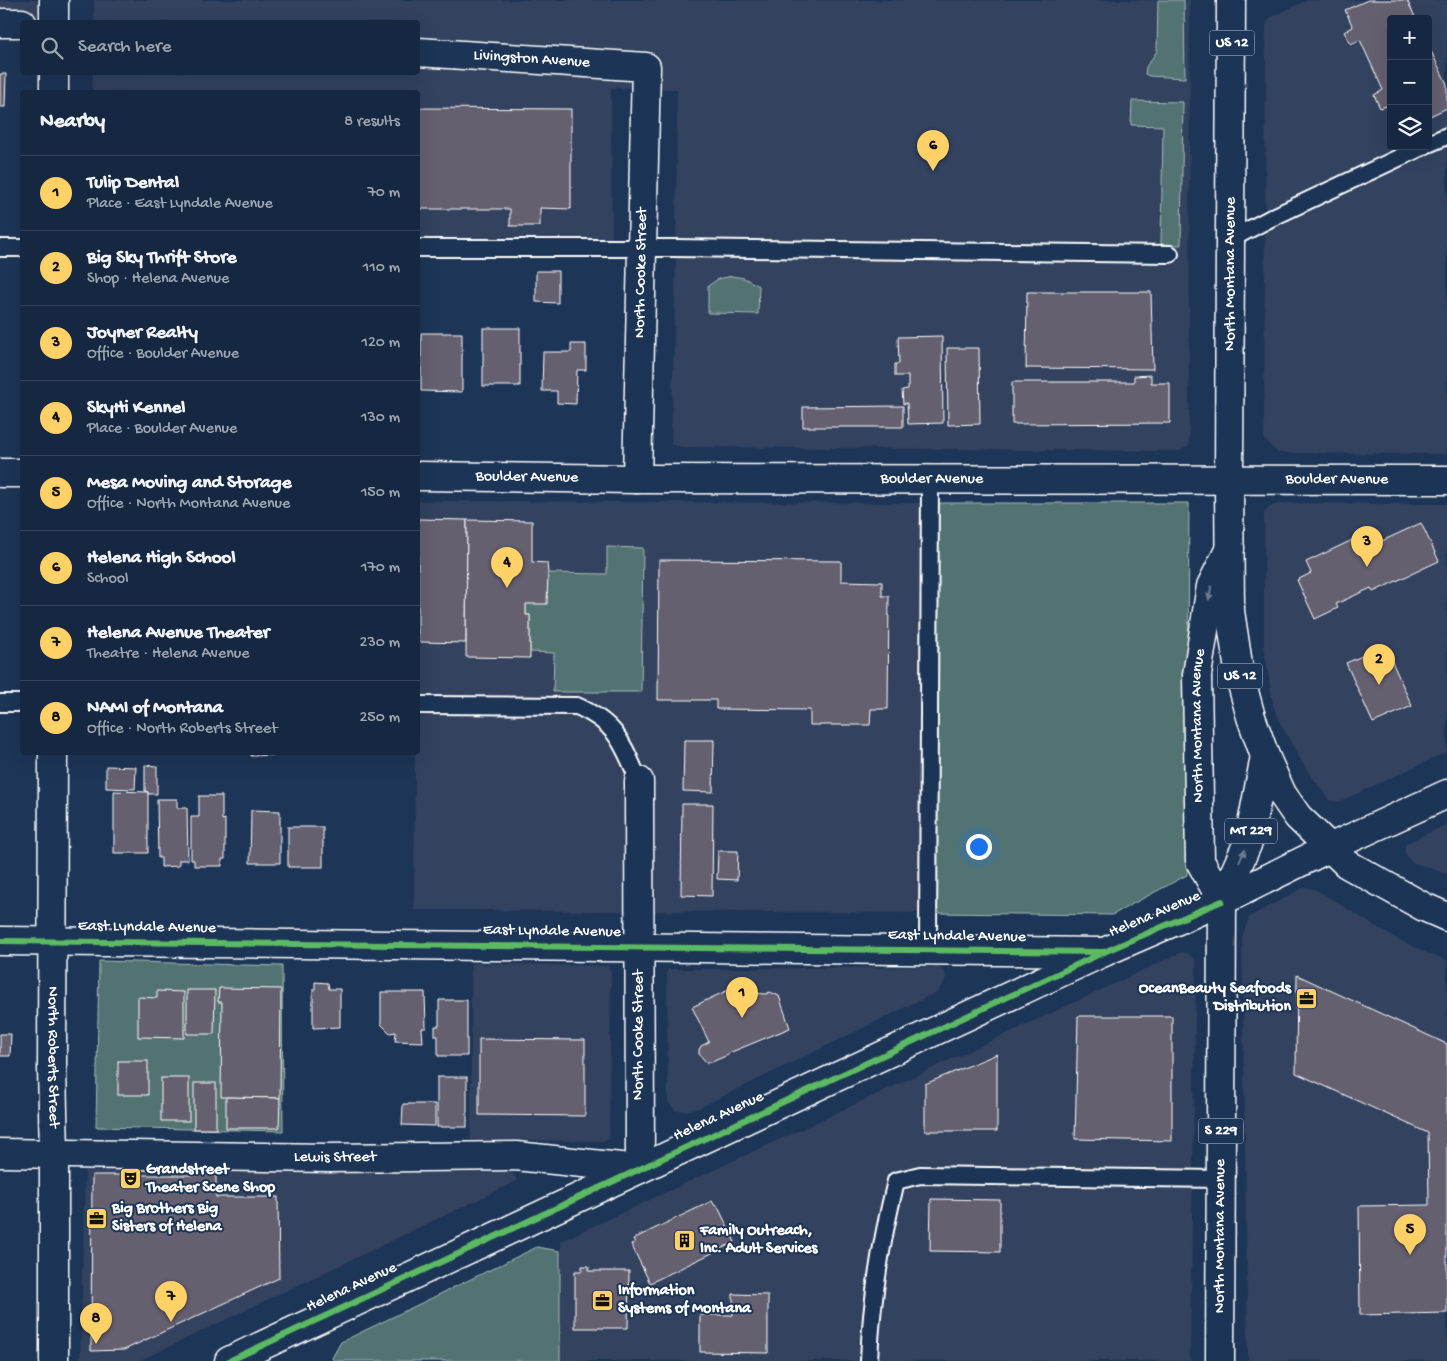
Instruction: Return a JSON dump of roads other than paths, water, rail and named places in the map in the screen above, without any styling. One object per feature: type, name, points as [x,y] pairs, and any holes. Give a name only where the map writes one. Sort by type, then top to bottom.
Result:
[{"type":"main road","points":[[54,0],[54,20]]},
{"type":"main road","name":"North Montana Avenue","points":[[1232,0],[1230,611],[1239,668],[1251,716],[1265,756],[1282,794],[1298,817],[1330,848]]},
{"type":"main road","points":[[0,23],[20,23]]},
{"type":"main road","name":"Livingston Avenue","points":[[420,52],[646,67]]},
{"type":"main road","name":"North Cooke Street","points":[[637,479],[646,67]]},
{"type":"main road","points":[[54,75],[54,90]]},
{"type":"main road","points":[[0,473],[20,473]]},
{"type":"main road","name":"Boulder Avenue","points":[[420,476],[637,479],[1447,480]]},
{"type":"main road","name":"North Montana Avenue","points":[[1222,901],[1200,861],[1197,675],[1211,586],[1230,548]]},
{"type":"main road","name":"North Roberts Street","points":[[53,755],[52,1069],[54,1361]]},
{"type":"main road","name":"North Montana Avenue","points":[[1220,1361],[1222,901],[1249,840],[1265,756]]},
{"type":"main road","name":"North Cooke Street","points":[[639,781],[640,1169]]},
{"type":"main road","name":"Helena Avenue","points":[[229,1361],[1104,952],[1222,901],[1447,794]]},
{"type":"main road","name":"US 12","points":[[1330,848],[1346,864],[1378,883],[1424,907],[1447,916]]},
{"type":"main road","name":"East Lyndale Avenue","points":[[0,941],[1104,952]]},
{"type":"main road","name":"Lewis Street","points":[[0,1153],[328,1158],[516,1156],[640,1169]]},
{"type":"lane","points":[[1432,142],[1447,136]]},
{"type":"lane","points":[[1231,239],[1271,218],[1416,150]]},
{"type":"lane","points":[[0,248],[20,248]]},
{"type":"lane","points":[[420,248],[642,248],[1170,254]]},
{"type":"lane","points":[[928,950],[930,479]]},
{"type":"lane","points":[[0,703],[20,703]]},
{"type":"lane","points":[[420,705],[577,706],[595,714],[612,729],[625,747],[639,781]]},
{"type":"lane","points":[[869,1361],[870,1330],[887,1216],[896,1181],[920,1176],[1220,1179]]},
{"type":"place","name":"Helena High School","points":[[933,171]]},
{"type":"place","name":"Joyner Realty","points":[[1367,567]]},
{"type":"place","name":"SkyHi Kennel","points":[[507,588]]},
{"type":"place","name":"Big Sky Thrift Store","points":[[1379,685]]},
{"type":"place","name":"OceanBeauty Seafoods Distribution","points":[[1307,998]]},
{"type":"place","name":"Tulip Dental","points":[[742,1018]]},
{"type":"place","name":"Grandstreet Theater Scene Shop","points":[[130,1179]]},
{"type":"place","name":"Big Brothers Big Sisters of Helena","points":[[96,1218]]},
{"type":"place","name":"Family Outreach, Inc. Adult Services","points":[[684,1240]]},
{"type":"place","name":"Mesa Moving and Storage","points":[[1410,1255]]},
{"type":"place","name":"Information Systems of Montana","points":[[602,1300]]},
{"type":"place","name":"Helena Avenue Theater","points":[[171,1322]]},
{"type":"place","name":"NAMI of Montana","points":[[96,1344]]}]
